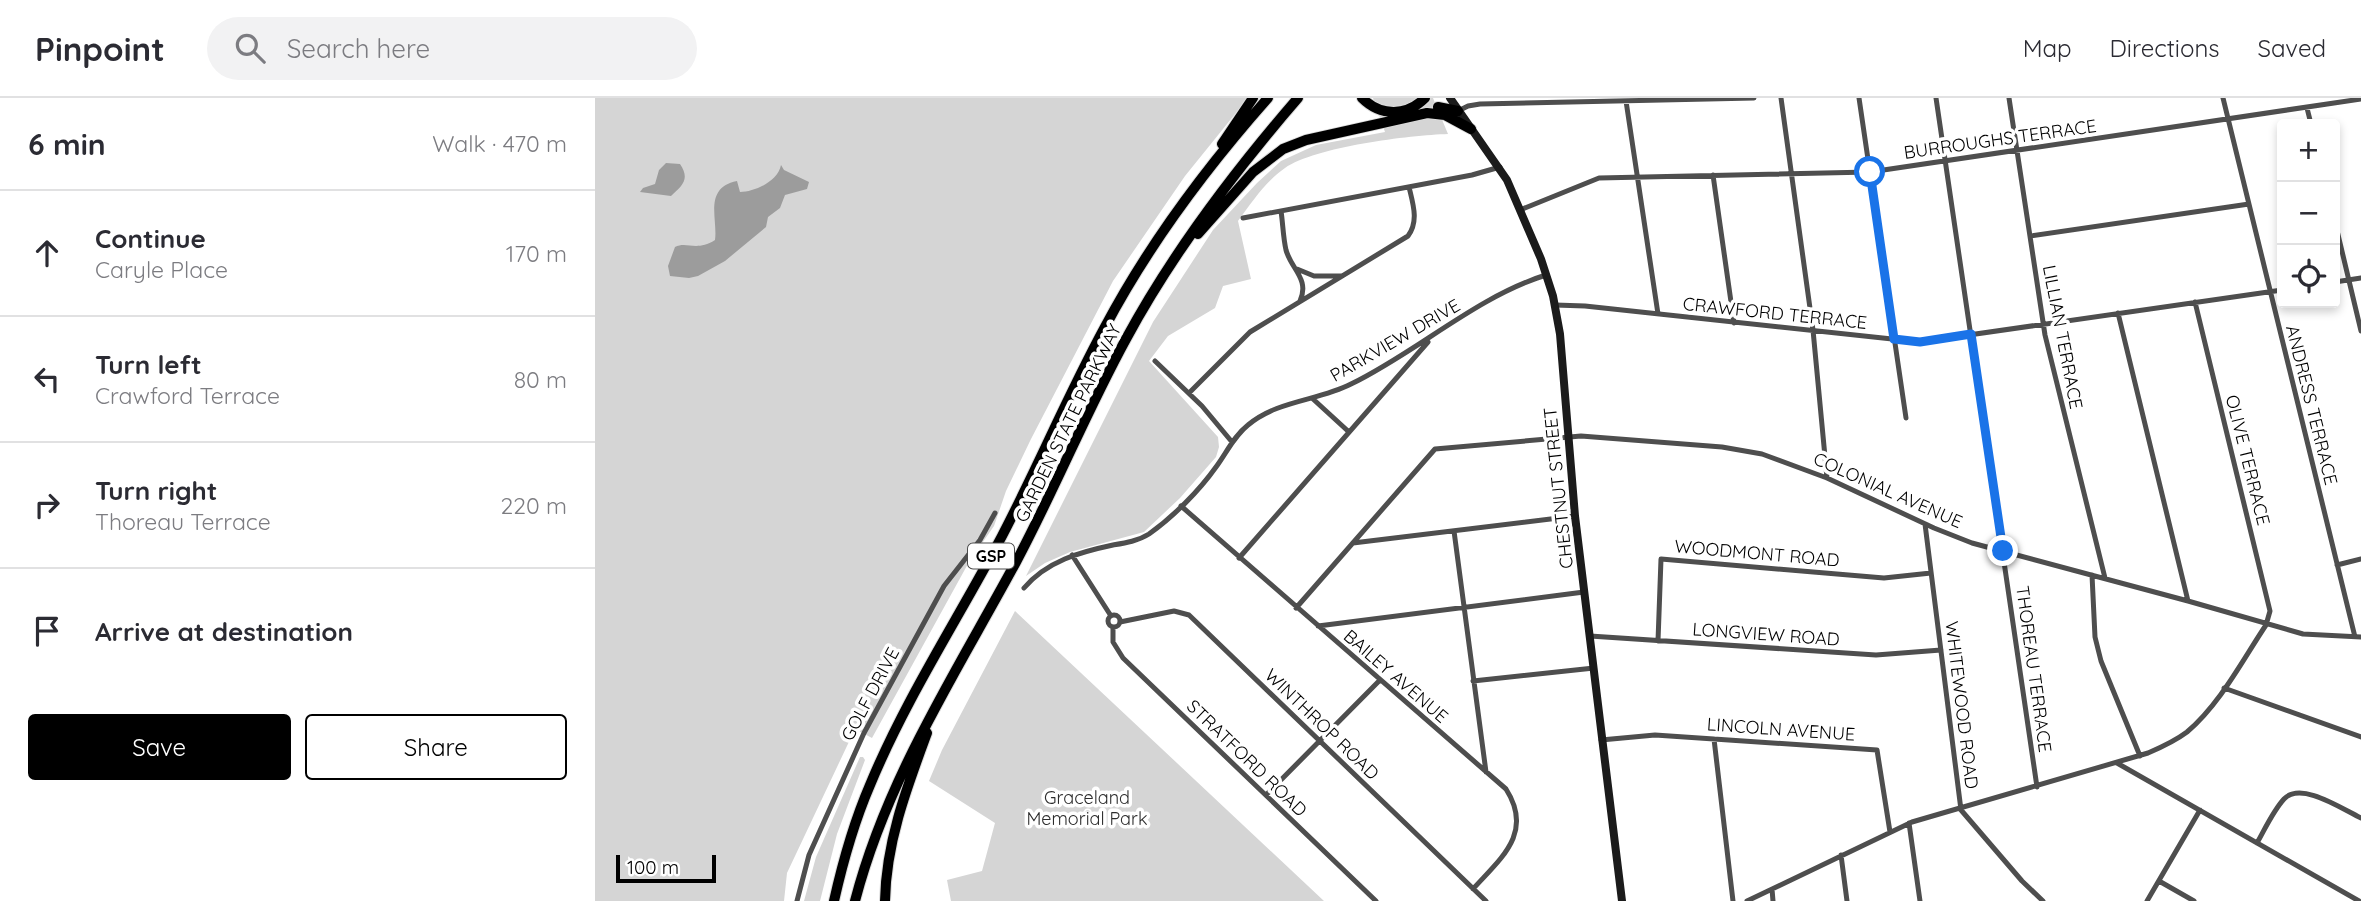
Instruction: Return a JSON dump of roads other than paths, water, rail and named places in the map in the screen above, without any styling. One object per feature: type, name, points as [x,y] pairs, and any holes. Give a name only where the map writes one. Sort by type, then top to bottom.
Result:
[{"type":"highway","points":[[1171,220],[1253,98]]},
{"type":"highway","name":"GARDEN STATE PARKWAY","points":[[834,901],[859,812],[892,737],[1010,521],[1099,337],[1133,277],[1171,220],[1211,166],[1268,98]]},
{"type":"highway","name":"GARDEN STATE PARKWAY","points":[[855,901],[889,800],[943,692],[1035,525],[1124,341],[1166,271],[1237,172],[1298,98]]},
{"type":"highway","points":[[1362,98],[1379,110],[1403,111],[1434,106],[1458,111]]},
{"type":"highway","points":[[1403,111],[1425,98]]},
{"type":"highway","points":[[1166,271],[1249,176],[1270,157],[1291,145],[1427,113],[1445,114],[1471,129]]},
{"type":"highway","points":[[885,901],[893,834],[943,692]]},
{"type":"main road","name":"CHESTNUT STREET","points":[[1450,98],[1500,167],[1547,275],[1555,305],[1575,516],[1622,901]]},
{"type":"street","points":[[1458,111],[1480,104],[1754,98]]},
{"type":"street","points":[[1781,98],[1813,330],[1827,478]]},
{"type":"street","points":[[1859,98],[1906,418]]},
{"type":"street","name":"THOREAU TERRACE","points":[[1936,98],[2037,787]]},
{"type":"street","name":"LILLIAN TERRACE","points":[[2009,98],[2043,324],[2105,578]]},
{"type":"street","name":"ANDRESS TERRACE","points":[[2223,98],[2337,565],[2358,637]]},
{"type":"street","name":"BURROUGHS TERRACE","points":[[1520,210],[1595,179],[1870,172],[2361,99]]},
{"type":"street","points":[[1626,101],[1658,314]]},
{"type":"street","points":[[2307,108],[2310,119]]},
{"type":"street","points":[[1244,218],[1500,167]]},
{"type":"street","points":[[1713,175],[1734,323]]},
{"type":"street","points":[[1189,393],[1245,335],[1401,242],[1410,234],[1415,218],[1409,187]]},
{"type":"street","points":[[2030,236],[2249,204]]},
{"type":"street","points":[[1281,211],[1286,250],[1297,269],[1303,289],[1299,303]]},
{"type":"street","points":[[2340,243],[2361,331]]},
{"type":"street","points":[[1297,269],[1309,275],[1324,277],[1347,274]]},
{"type":"street","name":"PARKVIEW DRIVE","points":[[1024,588],[1041,572],[1072,555],[1139,539],[1154,530],[1208,477],[1246,426],[1265,413],[1287,404],[1313,399],[1356,382],[1506,291],[1547,275]]},
{"type":"street","points":[[2340,281],[2361,278]]},
{"type":"street","name":"CRAWFORD TERRACE","points":[[1555,305],[1577,305],[1920,342],[2277,291]]},
{"type":"street","name":"OLIVE TERRACE","points":[[2195,302],[2270,611],[2266,625]]},
{"type":"street","points":[[2118,313],[2188,601]]},
{"type":"street","points":[[1239,558],[1433,336]]},
{"type":"street","points":[[1155,361],[1189,393],[1232,442]]},
{"type":"street","points":[[1313,399],[1349,432]]},
{"type":"street","name":"COLONIAL AVENUE","points":[[1353,543],[1435,449],[1581,436],[1722,447],[1762,454],[1827,478],[1972,543],[2188,601],[2266,625],[2303,634],[2358,637]]},
{"type":"street","name":"BAILEY AVENUE","points":[[1181,506],[1502,786],[1517,813],[1517,828],[1510,848],[1473,889]]},
{"type":"street","name":"GOLF DRIVE","points":[[797,901],[815,841],[864,733],[944,586],[980,540],[995,513]]},
{"type":"street","points":[[1296,608],[1353,543],[1575,516]]},
{"type":"street","name":"WHITEWOOD ROAD","points":[[1925,524],[1961,808],[2022,881],[2043,901]]},
{"type":"street","points":[[1454,531],[1486,772]]},
{"type":"street","points":[[1072,555],[1111,616]]},
{"type":"street","name":"WOODMONT ROAD","points":[[1658,641],[1661,559],[1884,578],[1931,573]]},
{"type":"street","points":[[2337,565],[2361,559]]},
{"type":"street","points":[[2092,575],[2095,637],[2101,661],[2140,756]]},
{"type":"street","points":[[1318,626],[1584,592]]},
{"type":"street","name":"WINTHROP ROAD","points":[[1120,622],[1174,611],[1185,613],[1486,901]]},
{"type":"street","points":[[1111,616],[1117,616],[1120,622],[1118,626],[1113,628],[1108,622],[1111,616]]},
{"type":"street","points":[[1747,901],[1909,823],[2140,756],[2171,743],[2199,720],[2266,625]]},
{"type":"street","name":"STRATFORD ROAD","points":[[1113,628],[1113,642],[1120,654],[1375,901]]},
{"type":"street","name":"LONGVIEW ROAD","points":[[1590,636],[1876,655],[1941,650]]},
{"type":"street","points":[[1473,681],[1594,668]]},
{"type":"street","points":[[1266,795],[1380,680]]},
{"type":"street","points":[[2224,688],[2361,737]]},
{"type":"street","name":"LINCOLN AVENUE","points":[[1601,740],[1655,735],[1877,750],[1890,832]]},
{"type":"street","points":[[1714,739],[1733,901]]},
{"type":"street","points":[[2117,763],[2359,901]]},
{"type":"street","points":[[2257,843],[2285,798],[2299,792],[2307,793],[2361,818]]},
{"type":"street","points":[[2147,901],[2200,810]]},
{"type":"street","points":[[1909,823],[1920,901]]},
{"type":"street","points":[[1841,855],[1847,901]]},
{"type":"street","points":[[2159,881],[2194,901]]},
{"type":"street","points":[[1772,889],[1773,901]]},
{"type":"park label","name":"Graceland Memorial Park","points":[[1087,807]]}]
